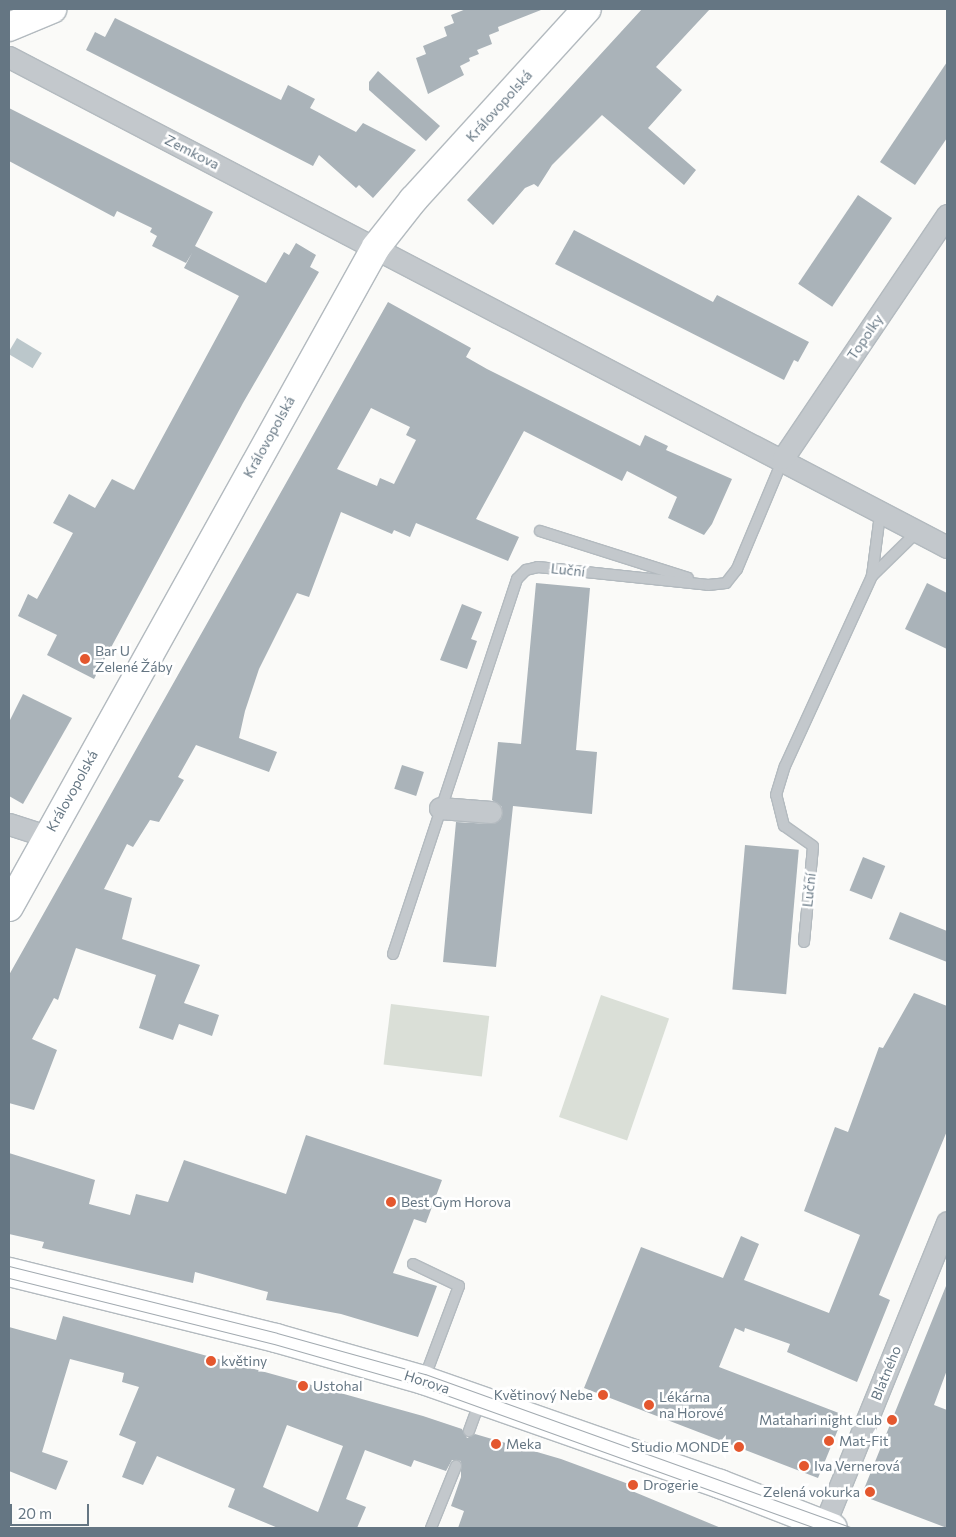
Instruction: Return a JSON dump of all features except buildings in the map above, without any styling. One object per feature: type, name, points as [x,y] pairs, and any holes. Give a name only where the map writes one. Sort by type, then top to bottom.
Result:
[{"type":"street","points":[[9,26],[52,9]]},
{"type":"street","name":"Královopolská","points":[[9,906],[376,247],[413,200],[587,9]]},
{"type":"street","name":"Zemkova","points":[[9,57],[376,247]]},
{"type":"street","name":"Topolky","points":[[783,458],[947,215]]},
{"type":"street","points":[[376,247],[783,458],[880,514],[947,547]]},
{"type":"street","points":[[440,808],[491,812]]},
{"type":"street","points":[[9,824],[47,836]]},
{"type":"street","name":"Blatného","points":[[827,1527],[947,1222]]},
{"type":"street","name":"Horova","points":[[9,1272],[276,1338],[423,1380],[827,1527]]},
{"type":"lane","name":"Luční","points":[[393,954],[517,579],[526,570],[538,567],[708,585],[726,583],[737,568],[783,458]]},
{"type":"lane","name":"Luční","points":[[804,942],[813,846],[784,826],[776,795],[785,766],[872,576],[880,514]]},
{"type":"lane","points":[[540,531],[708,585]]},
{"type":"lane","name":"Luční","points":[[872,576],[917,532]]},
{"type":"lane","points":[[414,1264],[459,1286],[423,1380]]},
{"type":"lane","points":[[469,1432],[480,1400]]},
{"type":"lane","points":[[431,1528],[456,1466]]},
{"type":"shaded area","points":[[17,338],[42,353],[33,368],[9,354]]},
{"type":"shaded area","points":[[601,995],[669,1018],[627,1140],[559,1117]]},
{"type":"shaded area","points":[[391,1004],[489,1016],[482,1077],[384,1065]]},
{"type":"tram line","points":[[9,1266],[277,1333],[425,1374],[852,1528]]},
{"type":"tram line","points":[[9,1278],[274,1344],[421,1386],[815,1528]]},
{"type":"place","name":"Bar U Zelené Žáby","points":[[85,659]]},
{"type":"place","name":"Best Gym Horova","points":[[391,1202]]},
{"type":"place","name":"květiny","points":[[211,1361]]},
{"type":"place","name":"Ustohal","points":[[303,1386]]},
{"type":"place","name":"Květinový Nebe","points":[[603,1395]]},
{"type":"place","name":"Lékárna na Horové","points":[[649,1405]]},
{"type":"place","name":"Matahari night club","points":[[892,1420]]},
{"type":"place","name":"Mat-Fit","points":[[829,1441]]},
{"type":"place","name":"Meka","points":[[496,1444]]},
{"type":"place","name":"Studio MONDE","points":[[739,1447]]},
{"type":"place","name":"Iva Vernerová","points":[[804,1466]]},
{"type":"place","name":"Drogerie","points":[[633,1485]]},
{"type":"place","name":"Zelená vokurka","points":[[870,1492]]}]
